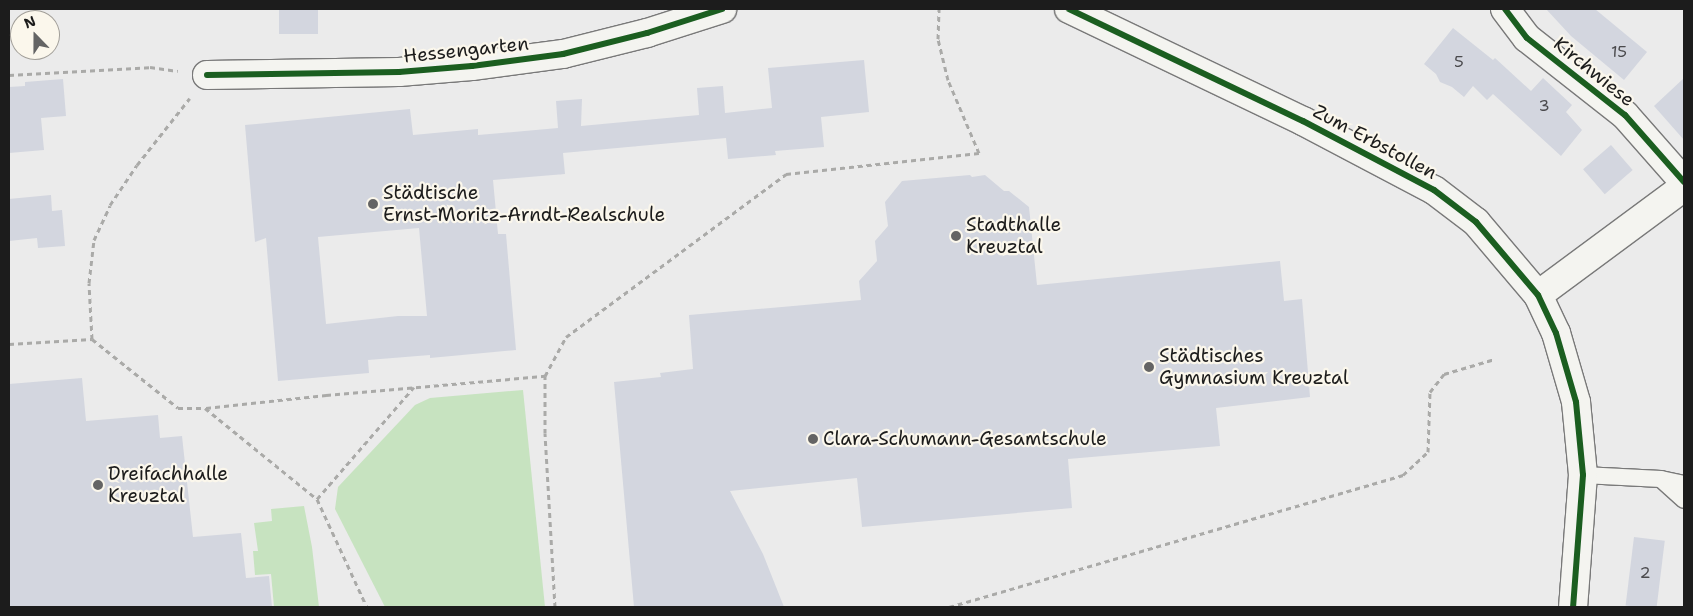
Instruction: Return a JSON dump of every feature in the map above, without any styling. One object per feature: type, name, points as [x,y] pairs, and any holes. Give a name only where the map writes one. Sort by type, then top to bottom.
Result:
[{"type":"street","name":"Hessengarten","points":[[207,75],[399,72],[472,66],[563,54],[647,33],[722,9]]},
{"type":"street","name":"Zum Erbstollen","points":[[1069,9],[1303,121],[1434,190],[1476,222],[1538,295],[1556,334],[1576,402],[1583,475],[1573,607]]},
{"type":"street","name":"Kirchwiese","points":[[1505,9],[1527,38],[1625,115],[1684,182]]},
{"type":"street","points":[[1538,295],[1684,187]]},
{"type":"lane","points":[[1583,475],[1661,479],[1684,484]]},
{"type":"lane","points":[[1661,479],[1684,500]]},
{"type":"path","points":[[555,607],[545,434],[545,376],[566,337],[786,174],[979,153],[948,80],[938,39],[939,9]]},
{"type":"path","points":[[9,75],[150,67],[207,75],[137,165],[110,205],[94,240],[88,283],[92,339]]},
{"type":"path","points":[[9,344],[92,339],[178,408],[205,408],[545,376]]},
{"type":"path","points":[[949,607],[1403,475],[1428,452],[1430,392],[1444,374],[1495,358]]},
{"type":"path","points":[[317,500],[414,387]]},
{"type":"path","points":[[205,408],[317,500],[367,607]]},
{"type":"green space","points":[[523,390],[545,607],[385,607],[335,509],[338,487],[415,405],[430,398]]},
{"type":"green space","points":[[304,506],[312,547],[319,607],[274,607],[271,574],[255,575],[253,551],[258,551],[254,523],[272,521],[271,509]]},
{"type":"building","points":[[279,9],[318,9],[318,34],[279,34]]},
{"type":"building","points":[[1546,9],[1595,9],[1647,52],[1624,80],[1571,36]]},
{"type":"building","points":[[1453,28],[1493,60],[1495,58],[1531,91],[1543,78],[1572,105],[1566,112],[1582,130],[1561,156],[1493,94],[1487,100],[1473,86],[1464,97],[1452,87],[1440,82],[1436,74],[1424,64]]},
{"type":"building","name":"Städtische Ernst-Moritz-Arndt-Realschule","points":[[864,60],[869,112],[821,117],[824,147],[775,151],[776,155],[728,159],[726,138],[563,153],[565,174],[493,180],[498,234],[506,234],[516,350],[430,358],[430,355],[368,360],[369,373],[278,381],[266,238],[255,242],[245,125],[410,109],[413,135],[478,129],[478,135],[558,128],[556,101],[582,99],[581,126],[699,115],[697,88],[723,86],[725,113],[772,108],[768,68]],"holes":[[[419,228],[427,316],[398,316],[326,324],[318,237]]]},
{"type":"building","points":[[1684,78],[1684,140],[1654,106]]},
{"type":"building","points":[[63,79],[66,116],[41,118],[44,150],[9,153],[9,87],[25,86],[25,82]]},
{"type":"building","points":[[1611,145],[1633,170],[1605,194],[1583,169]]},
{"type":"building","points":[[970,175],[972,177],[985,175],[1004,191],[1009,191],[1029,207],[1037,285],[1280,261],[1284,301],[1302,299],[1310,397],[1216,408],[1220,446],[1068,459],[1072,508],[862,527],[857,478],[730,491],[763,554],[784,607],[634,607],[614,382],[661,377],[660,373],[693,369],[689,315],[861,300],[859,281],[877,261],[875,241],[888,226],[885,202],[902,181]]},
{"type":"building","points":[[51,195],[52,211],[62,210],[65,246],[38,248],[37,238],[9,241],[9,199]]},
{"type":"building","name":"Dreifachhalle Kreuztal","points":[[82,378],[86,421],[158,415],[160,438],[182,436],[193,537],[241,533],[246,578],[269,576],[272,607],[9,607],[9,384]]},
{"type":"building","points":[[1634,537],[1665,541],[1657,607],[1626,605]]},
{"type":"cycle path","points":[[207,75],[399,72],[472,66],[563,54],[647,33],[722,9]]},
{"type":"cycle path","points":[[1069,9],[1303,121],[1434,190],[1476,222],[1538,295],[1556,333],[1576,402],[1583,475],[1573,607]]},
{"type":"cycle path","points":[[1505,9],[1527,38],[1625,115],[1684,182]]},
{"type":"place","name":"Städtische Ernst-Moritz-Arndt-Realschule","points":[[373,204]]},
{"type":"place","name":"Stadthalle Kreuztal","points":[[956,236]]},
{"type":"place","name":"Städtisches Gymnasium Kreuztal","points":[[1149,367]]},
{"type":"place","name":"Clara-Schumann-Gesamtschule","points":[[813,439]]},
{"type":"place","name":"Dreifachhalle Kreuztal","points":[[98,485]]}]
